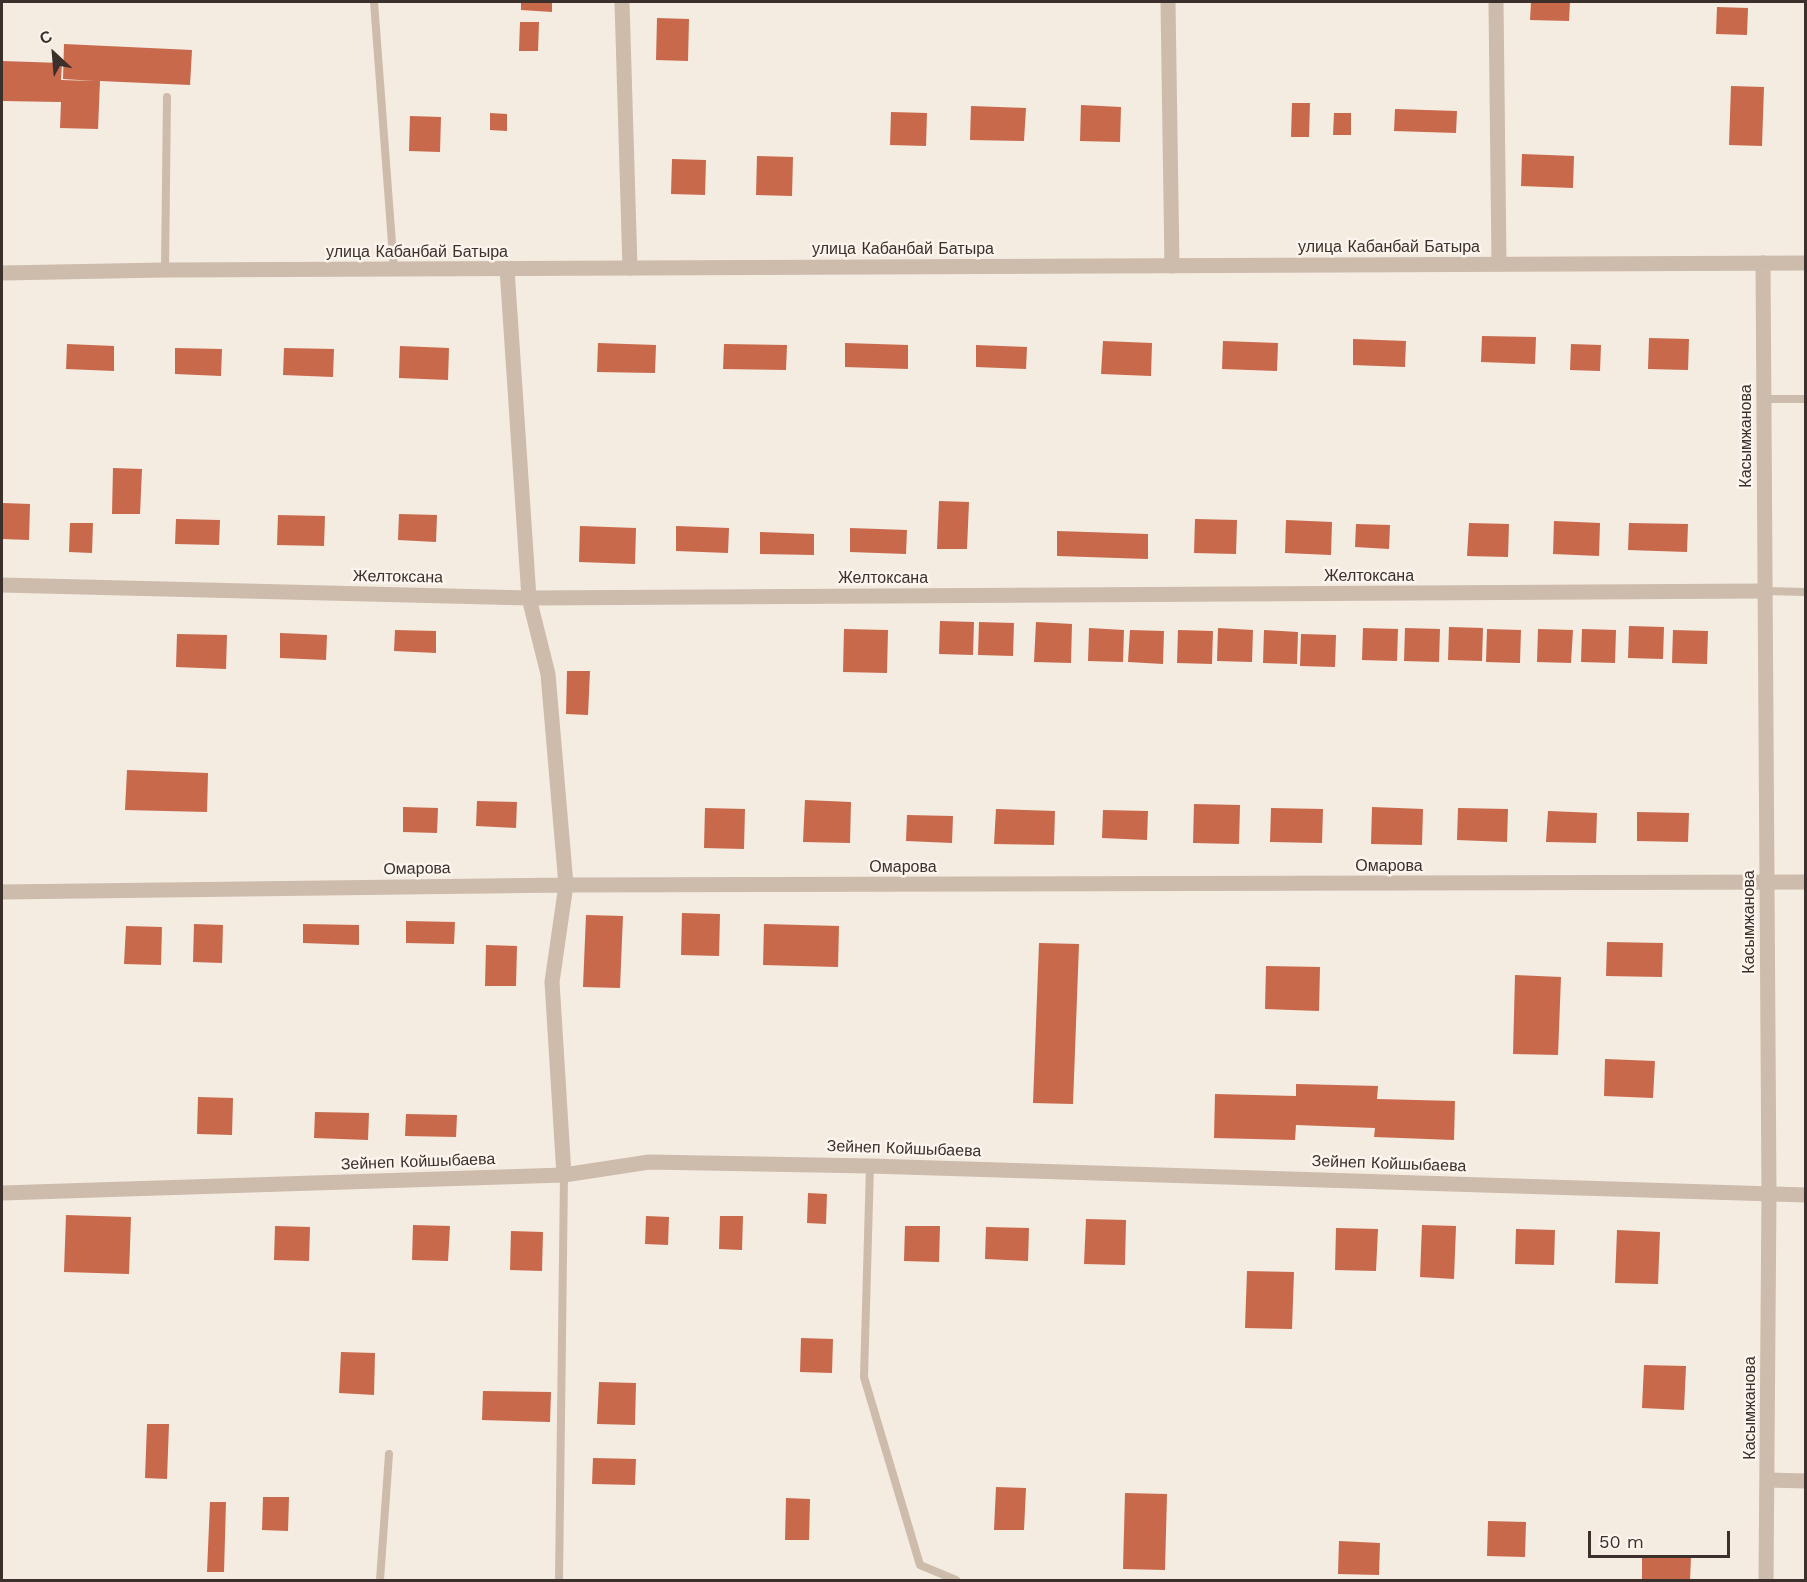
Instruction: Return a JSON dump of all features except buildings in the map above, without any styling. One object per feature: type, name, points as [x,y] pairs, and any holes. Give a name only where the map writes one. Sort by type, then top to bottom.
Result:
[{"type":"street","points":[[622,2],[630,268]]},
{"type":"street","points":[[1168,2],[1172,266]]},
{"type":"street","points":[[1496,2],[1499,264]]},
{"type":"street","name":"Касымжанова","points":[[1763,263],[1769,1194],[1766,1581]]},
{"type":"street","name":"улица Кабанбай Батыра","points":[[2,273],[165,270],[1806,263]]},
{"type":"street","points":[[507,269],[529,598],[548,674],[566,885],[552,982],[564,1175]]},
{"type":"street","name":"Желтоксана","points":[[2,585],[529,598],[1765,591]]},
{"type":"street","name":"Омарова","points":[[2,891],[566,885],[1767,884],[1806,882]]},
{"type":"street","name":"Зейнеп Койшыбаева","points":[[2,1193],[564,1175],[649,1162],[870,1166],[1806,1195]]},
{"type":"street","points":[[1768,1480],[1806,1481]]},
{"type":"lane","points":[[374,2],[394,270]]},
{"type":"lane","points":[[165,270],[167,97]]},
{"type":"lane","points":[[1764,399],[1806,399]]},
{"type":"lane","points":[[1765,591],[1806,592]]},
{"type":"lane","points":[[870,1166],[864,1377],[920,1564],[956,1581]]},
{"type":"lane","points":[[559,1581],[564,1175]]},
{"type":"lane","points":[[380,1581],[389,1455]]}]
